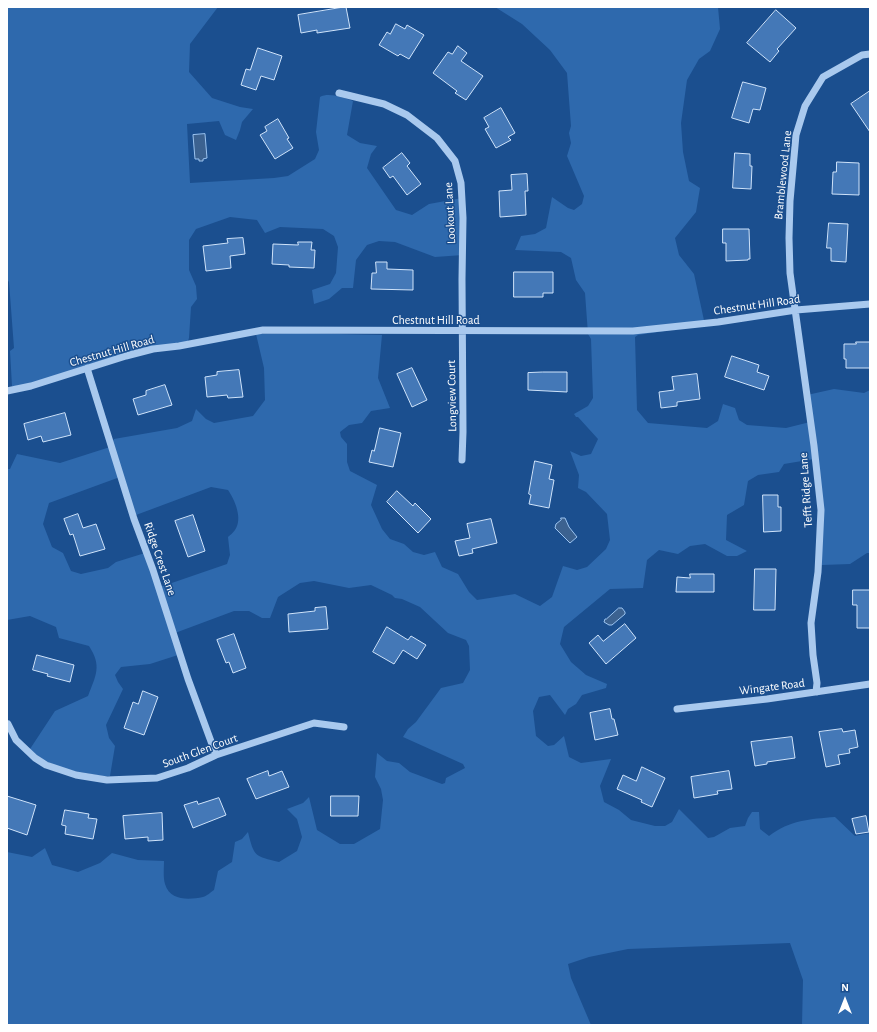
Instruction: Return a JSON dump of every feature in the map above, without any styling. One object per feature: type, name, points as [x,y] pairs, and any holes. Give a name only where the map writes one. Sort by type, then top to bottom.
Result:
[{"type":"street","name":"Bramblewood Lane","points":[[796,310],[790,273],[789,238],[790,201],[796,135],[806,106],[823,77],[862,55],[870,54]]},
{"type":"street","name":"Lookout Lane","points":[[339,93],[384,104],[407,115],[437,138],[455,161],[461,183],[463,218],[462,331]]},
{"type":"street","name":"Chestnut Hill Road","points":[[7,390],[38,384],[152,349],[179,346],[263,330],[633,331],[718,322],[796,310],[870,304]]},
{"type":"street","name":"Tefft Ridge Lane","points":[[796,310],[821,510],[818,572],[811,623],[817,683],[816,692]]},
{"type":"street","name":"Longview Court","points":[[462,331],[462,460]]},
{"type":"street","name":"Ridge Crest Lane","points":[[88,368],[134,519],[188,679],[216,755]]},
{"type":"street","name":"Wingate Road","points":[[677,709],[870,684]]},
{"type":"street","name":"South Glen Court","points":[[8,724],[16,740],[35,758],[46,765],[92,778],[107,780],[157,778],[188,768],[216,755],[314,723],[344,727]]},
{"type":"shaded area","points":[[7,7],[218,7],[190,44],[189,72],[212,98],[240,107],[253,109],[242,122],[236,140],[225,135],[219,121],[187,124],[190,183],[288,176],[315,159],[319,150],[316,132],[320,97],[332,95],[341,97],[353,101],[347,135],[360,143],[377,146],[371,154],[367,168],[396,210],[412,215],[429,204],[462,198],[463,255],[435,257],[395,242],[379,241],[367,245],[356,260],[353,288],[342,288],[329,299],[314,304],[312,290],[330,284],[336,273],[338,247],[334,236],[323,229],[280,227],[265,233],[257,220],[230,217],[196,229],[189,240],[189,270],[196,286],[197,299],[191,307],[188,341],[22,386],[12,386],[10,351],[14,348],[9,282],[7,279]]},
{"type":"shaded area","points":[[495,7],[718,7],[720,29],[710,51],[699,59],[687,80],[681,123],[683,152],[689,181],[700,188],[696,212],[675,238],[679,255],[694,274],[705,325],[638,335],[635,337],[637,410],[648,423],[707,428],[718,421],[723,404],[735,408],[739,420],[747,425],[786,428],[810,422],[807,395],[834,389],[864,393],[870,390],[870,553],[867,553],[850,564],[822,565],[821,502],[814,459],[784,464],[779,472],[758,475],[748,481],[744,505],[727,515],[726,540],[747,551],[737,556],[727,556],[705,544],[690,546],[678,554],[659,550],[647,560],[643,588],[610,589],[564,627],[560,644],[571,662],[586,675],[607,684],[606,688],[582,695],[576,704],[568,709],[565,715],[550,695],[539,697],[533,711],[536,736],[548,746],[554,745],[564,736],[569,757],[581,763],[611,759],[600,786],[604,802],[619,810],[631,820],[655,826],[665,826],[672,822],[679,809],[708,838],[714,837],[730,828],[745,826],[752,812],[759,812],[760,829],[769,836],[793,823],[835,817],[855,836],[870,833],[870,1025],[802,1025],[803,980],[790,943],[628,949],[589,957],[568,964],[571,978],[591,1025],[7,1025],[7,852],[32,857],[45,848],[52,865],[78,872],[100,863],[112,853],[138,860],[164,861],[164,878],[167,890],[171,894],[181,898],[192,899],[207,895],[214,890],[218,871],[232,862],[235,842],[242,839],[248,832],[254,851],[265,858],[279,862],[297,851],[302,837],[297,819],[287,809],[303,803],[309,797],[317,830],[340,844],[354,844],[380,829],[383,800],[381,789],[375,777],[377,753],[387,761],[399,763],[410,772],[442,784],[445,783],[446,778],[465,768],[463,764],[403,737],[441,688],[463,683],[470,670],[469,646],[466,640],[448,633],[420,607],[402,599],[395,598],[392,595],[371,585],[349,588],[314,581],[300,583],[278,597],[270,618],[262,618],[249,611],[234,611],[175,633],[178,655],[150,664],[121,667],[115,675],[123,689],[106,725],[109,738],[115,746],[110,776],[63,769],[31,754],[30,749],[55,711],[88,696],[97,665],[89,646],[59,638],[56,627],[30,616],[7,620],[7,469],[10,469],[17,454],[60,463],[110,447],[114,439],[177,428],[192,421],[196,409],[206,419],[214,423],[253,416],[265,400],[264,368],[256,334],[297,333],[382,335],[378,378],[390,408],[371,411],[362,423],[349,425],[340,432],[341,437],[347,444],[347,462],[350,471],[377,485],[371,505],[382,529],[390,539],[404,544],[413,552],[424,555],[435,552],[442,567],[458,574],[469,592],[477,600],[515,594],[540,606],[552,597],[563,566],[577,570],[587,567],[606,549],[610,540],[607,514],[586,492],[578,488],[579,475],[570,451],[581,456],[591,454],[598,439],[574,414],[588,406],[593,398],[591,339],[588,334],[585,293],[576,280],[571,258],[561,252],[515,250],[521,236],[535,234],[546,228],[552,197],[568,208],[574,210],[582,204],[584,196],[567,156],[571,143],[569,133],[571,126],[567,73],[550,50],[522,24]],"holes":[[[120,477],[136,515],[211,487],[228,490],[237,510],[238,521],[235,530],[228,537],[230,555],[227,564],[163,586],[158,585],[145,553],[116,562],[108,568],[81,574],[71,571],[63,553],[52,547],[43,524],[49,503]]]},
{"type":"shaded area","points":[[205,134],[207,158],[203,159],[203,161],[199,161],[199,159],[195,159],[193,135]]},
{"type":"shaded area","points":[[561,518],[565,518],[569,527],[577,537],[570,543],[555,528],[556,524],[561,520]]},
{"type":"shaded area","points":[[619,608],[622,608],[625,614],[612,625],[604,622],[605,619]]},
{"type":"building","points":[[346,7],[350,28],[317,33],[317,30],[301,33],[298,15]]},
{"type":"building","points":[[776,10],[796,28],[777,49],[779,51],[770,62],[747,43]]},
{"type":"building","points":[[396,24],[405,29],[407,25],[424,35],[409,59],[400,54],[398,56],[379,45],[387,32],[390,34]]},
{"type":"building","points":[[458,46],[467,53],[461,61],[483,76],[466,100],[455,93],[457,91],[433,73],[448,52],[452,54]]},
{"type":"building","points":[[258,48],[282,56],[274,80],[261,76],[256,90],[241,85],[246,69],[250,70]]},
{"type":"building","points":[[743,82],[766,88],[760,110],[753,109],[749,123],[732,118]]},
{"type":"building","points":[[870,91],[870,132],[851,104]]},
{"type":"building","points":[[501,108],[515,133],[508,137],[511,140],[496,148],[485,129],[489,127],[484,118]]},
{"type":"building","points":[[278,119],[293,148],[275,159],[260,135],[267,131],[265,127]]},
{"type":"building","points":[[402,153],[410,163],[407,166],[421,184],[407,195],[393,176],[390,178],[383,168]]},
{"type":"building","points":[[735,153],[750,154],[750,166],[752,166],[751,189],[733,188]]},
{"type":"building","points":[[837,162],[859,163],[859,195],[832,194],[833,172],[836,172]]},
{"type":"building","points":[[527,174],[528,191],[525,191],[526,215],[500,217],[499,191],[512,190],[511,175]]},
{"type":"building","points":[[829,223],[848,224],[846,262],[831,261],[831,248],[827,248]]},
{"type":"building","points":[[723,229],[749,229],[750,259],[726,261],[726,243],[723,243]]},
{"type":"building","points":[[243,238],[245,254],[230,256],[231,268],[206,271],[203,246],[228,243],[227,239]]},
{"type":"building","points":[[298,242],[312,242],[311,250],[315,250],[314,268],[289,267],[289,265],[272,264],[273,244],[298,245]]},
{"type":"building","points":[[376,262],[387,262],[387,269],[413,270],[413,290],[371,289],[372,273],[376,273]]},
{"type":"building","points":[[514,272],[553,272],[553,293],[543,293],[543,297],[514,297]]},
{"type":"building","points":[[856,342],[870,342],[870,368],[846,368],[846,359],[844,359],[844,344],[856,344]]},
{"type":"building","points":[[732,356],[759,365],[757,372],[769,376],[764,390],[725,377]]},
{"type":"building","points":[[412,368],[427,400],[412,407],[397,374]]},
{"type":"building","points":[[239,370],[243,397],[228,398],[227,395],[207,397],[205,377],[217,375],[217,372]]},
{"type":"building","points":[[567,372],[567,392],[528,390],[528,373]]},
{"type":"building","points":[[697,374],[700,399],[677,402],[677,406],[661,408],[659,392],[674,390],[672,377]]},
{"type":"building","points":[[165,385],[172,405],[138,415],[133,399],[146,395],[146,391]]},
{"type":"building","points":[[65,413],[71,435],[43,442],[41,436],[28,440],[24,424]]},
{"type":"building","points":[[380,428],[401,433],[393,467],[369,462],[372,450],[374,451]]},
{"type":"building","points":[[535,461],[552,465],[549,479],[554,480],[549,508],[529,504],[531,495],[529,494]]},
{"type":"building","points":[[397,491],[413,506],[415,503],[431,519],[418,533],[387,502]]},
{"type":"building","points":[[763,495],[778,495],[778,507],[781,507],[781,531],[764,532]]},
{"type":"building","points":[[78,514],[83,528],[96,524],[105,549],[80,556],[73,534],[70,535],[64,519]]},
{"type":"building","points":[[193,515],[205,551],[188,557],[175,521]]},
{"type":"building","points":[[491,519],[497,543],[472,549],[473,553],[459,556],[455,541],[470,538],[467,524]]},
{"type":"building","points":[[755,569],[776,569],[775,610],[754,610]]},
{"type":"building","points":[[690,574],[714,574],[714,592],[676,592],[677,577],[690,578]]},
{"type":"building","points":[[853,590],[870,590],[870,628],[857,628],[857,605],[853,605]]},
{"type":"building","points":[[326,607],[328,629],[289,632],[288,614],[315,611],[315,608]]},
{"type":"building","points":[[625,624],[636,638],[606,664],[589,643],[598,635],[603,641]]},
{"type":"building","points":[[387,627],[408,640],[411,636],[426,645],[417,659],[403,650],[394,664],[373,652]]},
{"type":"building","points":[[234,634],[246,668],[233,673],[229,662],[226,663],[217,640]]},
{"type":"building","points":[[37,655],[74,665],[70,682],[47,676],[48,674],[33,670]]},
{"type":"building","points":[[143,691],[158,697],[144,735],[124,728],[133,702],[138,704]]},
{"type":"building","points":[[610,709],[618,735],[595,740],[590,713]]},
{"type":"building","points":[[842,729],[843,732],[855,730],[858,747],[849,749],[850,753],[838,755],[840,764],[826,767],[819,732]]},
{"type":"building","points":[[792,737],[795,758],[767,762],[767,764],[755,766],[751,742]]},
{"type":"building","points":[[642,767],[665,778],[652,807],[641,802],[642,800],[617,789],[623,775],[636,781]]},
{"type":"building","points":[[268,771],[269,776],[282,771],[289,787],[256,799],[247,779]]},
{"type":"building","points":[[729,771],[732,789],[717,791],[718,794],[694,798],[691,777]]},
{"type":"building","points":[[7,796],[36,805],[27,835],[7,828]]},
{"type":"building","points":[[331,796],[359,796],[358,816],[331,816]]},
{"type":"building","points":[[219,798],[226,815],[193,828],[184,805],[197,801],[198,804]]},
{"type":"building","points":[[65,810],[89,814],[88,818],[97,819],[93,839],[65,834],[66,826],[62,825]]},
{"type":"building","points":[[162,813],[163,840],[148,841],[148,837],[125,839],[123,816]]},
{"type":"building","points":[[866,816],[869,832],[856,834],[852,819]]}]
